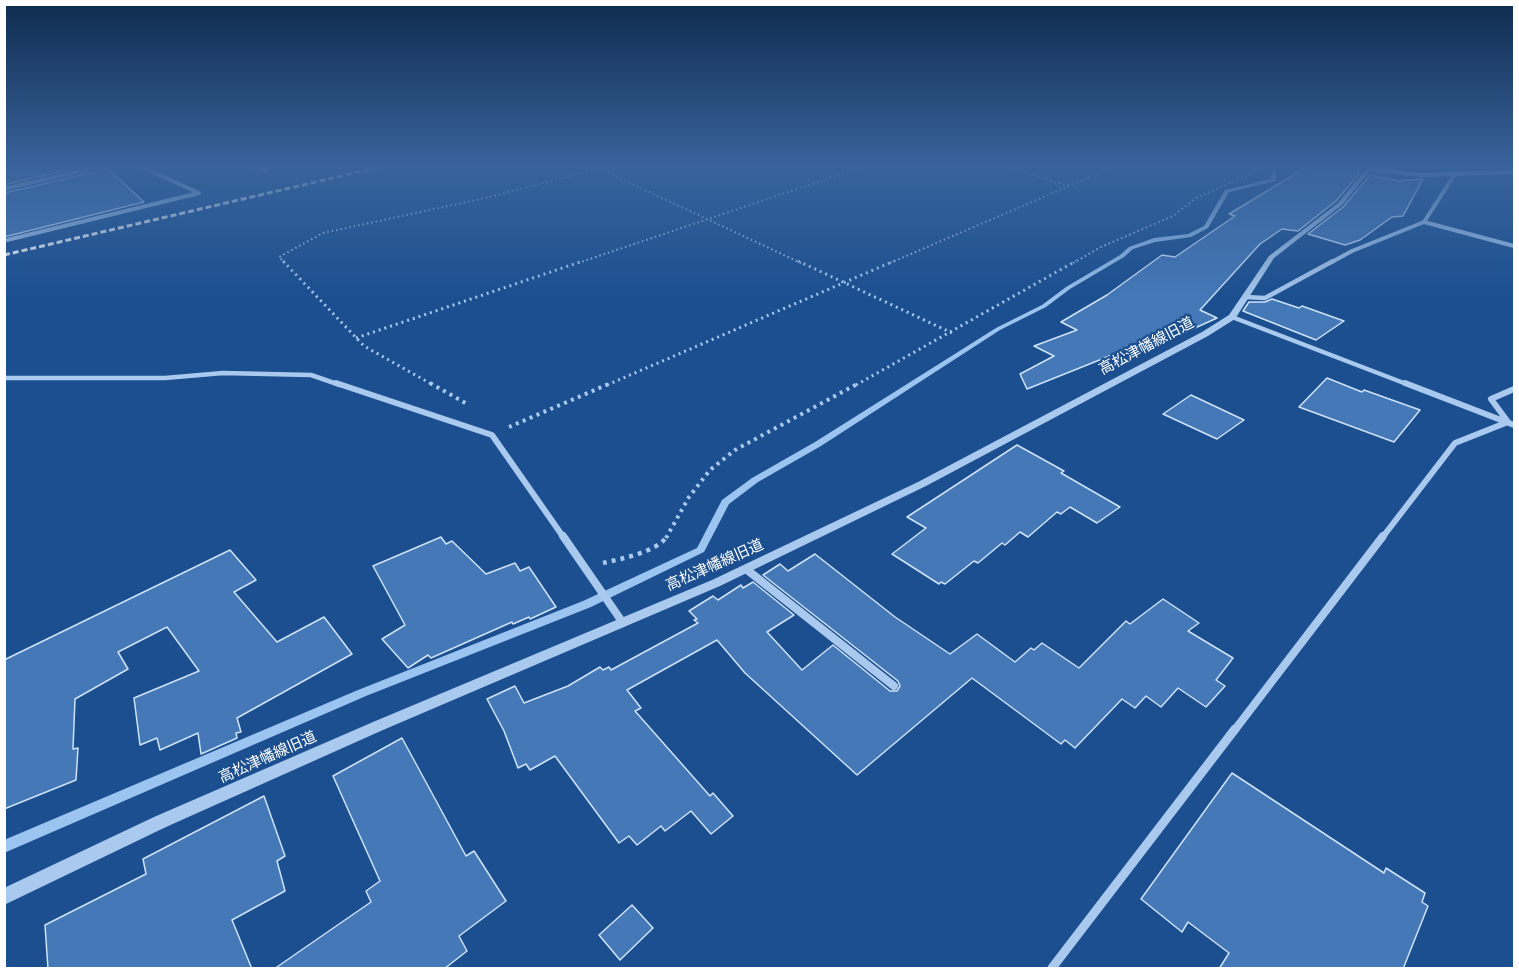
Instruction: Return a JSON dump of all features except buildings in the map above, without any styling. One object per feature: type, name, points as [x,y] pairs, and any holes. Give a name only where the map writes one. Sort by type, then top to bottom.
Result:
[{"type":"street","points":[[7,240],[128,210]]},
{"type":"street","name":"高松津幡線旧道","points":[[4,897],[160,822],[746,569],[922,484],[1205,334],[1232,317],[1271,257],[1332,210]]},
{"type":"street","points":[[1245,297],[1265,298],[1352,251],[1424,222],[1431,210]]},
{"type":"street","points":[[1424,222],[1515,246]]},
{"type":"street","points":[[1232,317],[1511,424]]},
{"type":"street","points":[[4,378],[165,378],[223,373],[311,375],[492,435],[623,623]]},
{"type":"street","points":[[1511,424],[1491,399],[1515,389]]},
{"type":"street","points":[[1052,969],[1455,443],[1511,424]]},
{"type":"street","points":[[746,569],[894,686]]},
{"type":"path","points":[[426,210],[323,232],[279,257],[364,346],[478,410]]},
{"type":"path","points":[[691,210],[952,333]]},
{"type":"path","points":[[356,338],[734,210]]},
{"type":"path","points":[[492,435],[1013,210]]},
{"type":"path","points":[[585,567],[629,557],[663,543],[689,497],[710,470],[735,450],[952,333],[1101,247],[1173,216],[1180,210]]},
{"type":"waterway","points":[[4,847],[362,693],[587,604],[701,550],[725,502],[755,480],[818,444],[998,329],[1044,306],[1131,248],[1154,240],[1189,236],[1206,227],[1216,210]]},
{"type":"railway","points":[[4,255],[194,210]]}]
